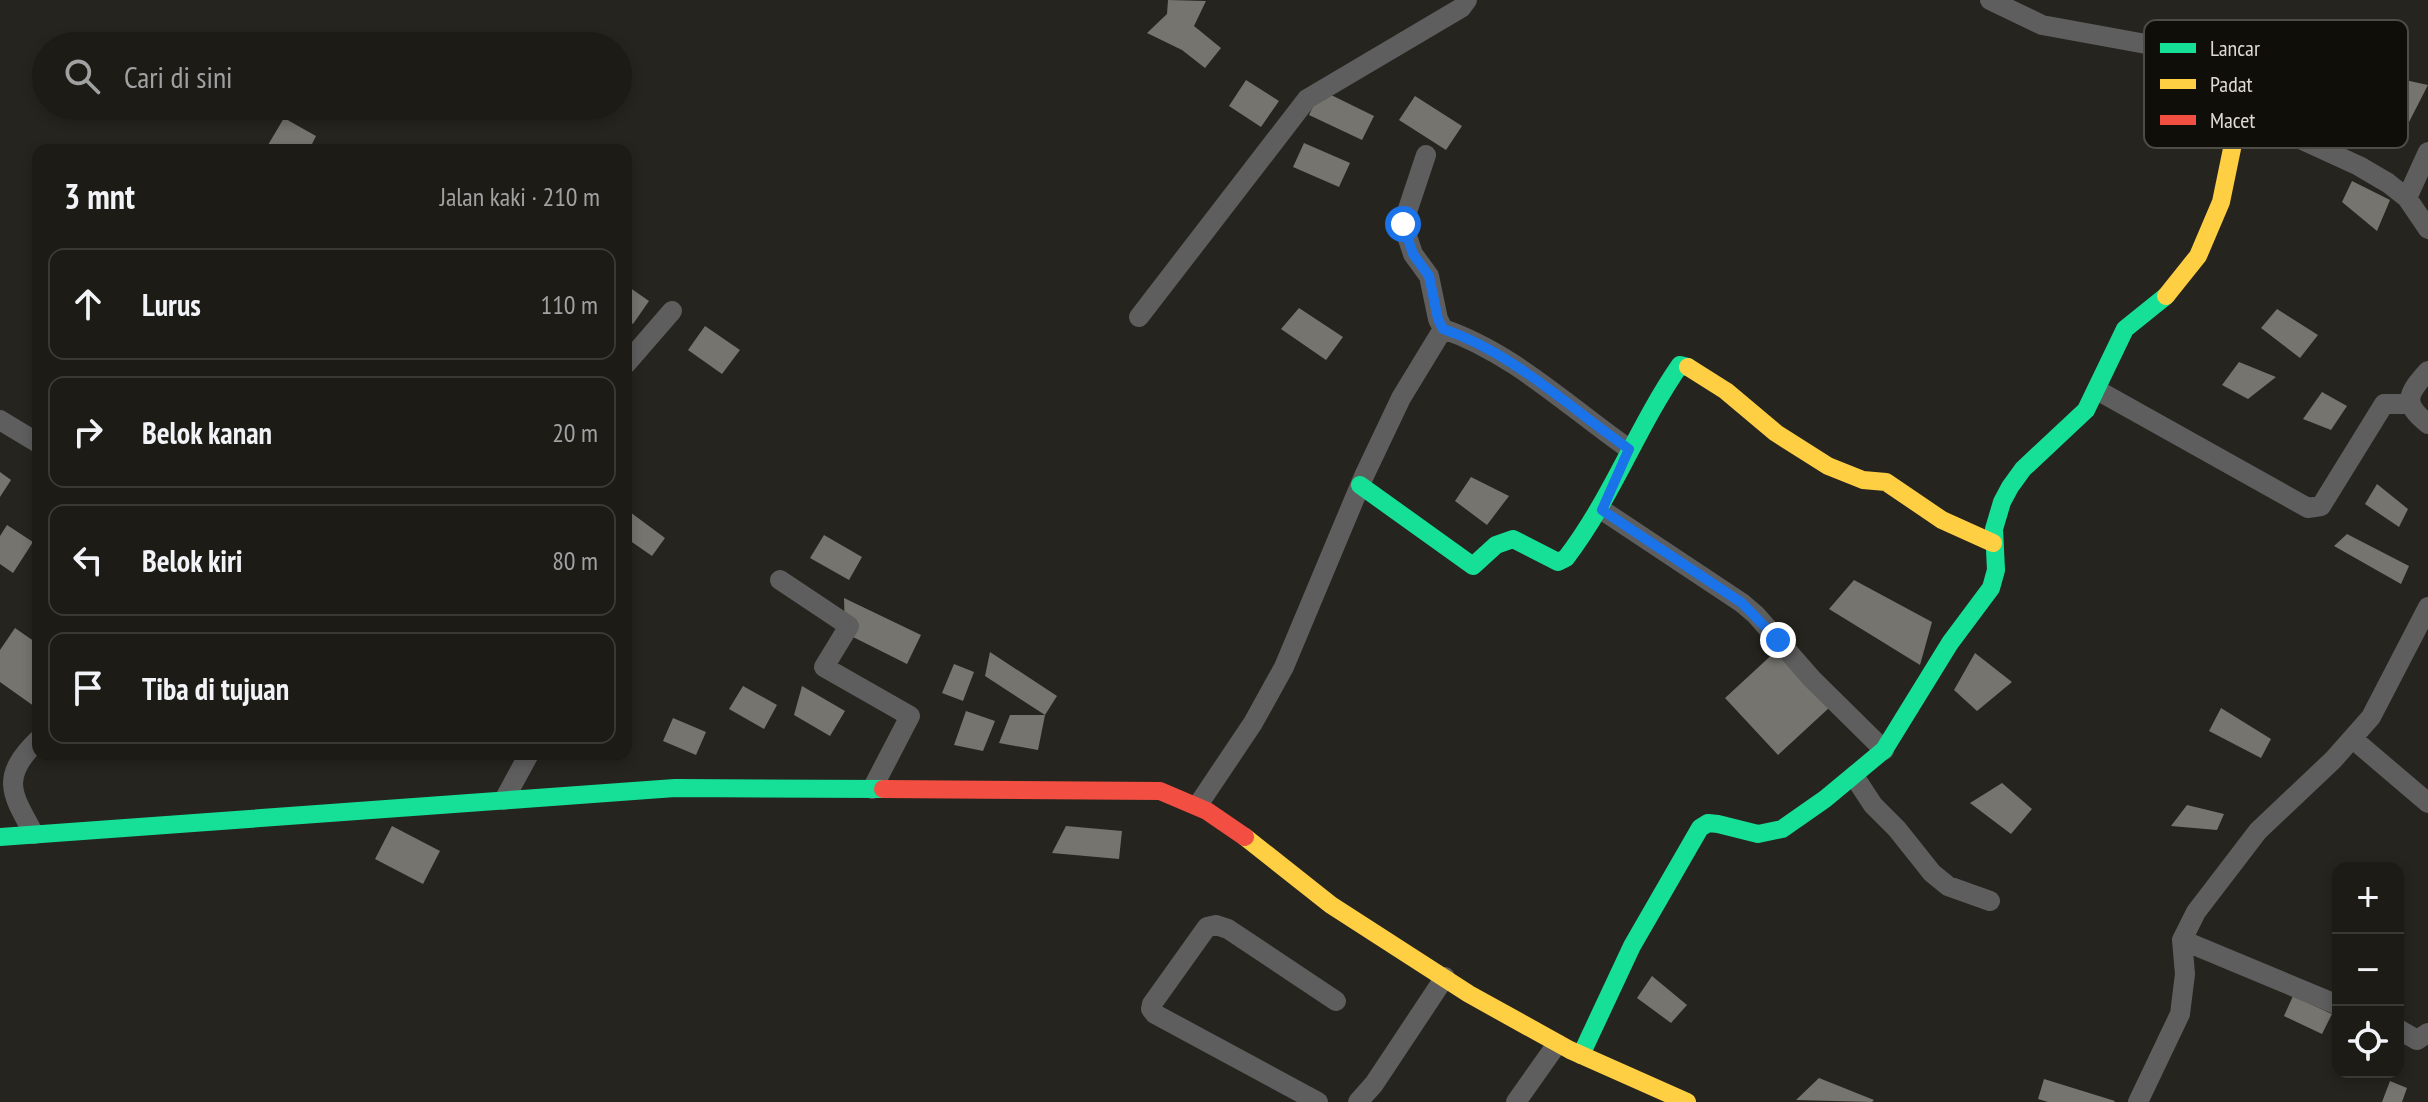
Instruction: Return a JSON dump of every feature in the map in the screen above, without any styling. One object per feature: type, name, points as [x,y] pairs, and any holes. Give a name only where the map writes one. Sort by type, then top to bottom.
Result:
[{"type":"street","points":[[1139,317],[1307,99],[1461,8],[1467,0]]},
{"type":"street","points":[[1990,0],[2042,25],[2144,44]]},
{"type":"street","points":[[1581,1055],[1632,946],[1700,828],[1708,823],[1758,834],[1782,829],[1825,799],[1884,750],[1950,643],[1991,588],[1996,570],[1993,543],[1996,516],[2002,502],[2023,469],[2076,422],[2097,390],[2125,329],[2160,303],[2198,256],[2221,202],[2232,148]]},
{"type":"street","points":[[2320,148],[2359,166],[2407,198],[2428,229]]},
{"type":"street","points":[[2407,198],[2428,152]]},
{"type":"street","points":[[1426,155],[1402,221],[1413,254],[1430,280],[1443,329],[1469,338],[1520,368],[1629,449]]},
{"type":"street","points":[[632,357],[672,311]]},
{"type":"street","points":[[1198,805],[1253,723],[1284,667],[1360,485],[1401,398],[1443,329]]},
{"type":"street","points":[[1360,485],[1473,566],[1496,545],[1513,539],[1558,562],[1575,548],[1602,510],[1629,449],[1666,383],[1680,365],[1687,365],[1726,391],[1776,433],[1828,466],[1863,480],[1886,482],[1942,520],[1993,543]]},
{"type":"street","points":[[2428,371],[2414,386],[2410,396],[2410,404],[2417,415],[2428,424]]},
{"type":"street","points":[[2097,390],[2308,508],[2321,506],[2384,404],[2410,404]]},
{"type":"street","points":[[0,420],[32,439]]},
{"type":"street","points":[[1602,510],[1742,603],[1812,679],[1884,750]]},
{"type":"street","points":[[780,580],[849,626],[824,667],[910,716],[872,789]]},
{"type":"street","points":[[2138,1102],[2180,1014],[2185,974],[2182,940],[2196,912],[2258,831],[2353,739],[2371,717],[2428,607]]},
{"type":"street","points":[[2353,739],[2428,803]]},
{"type":"street","points":[[32,747],[16,767],[11,785],[18,806],[34,834]]},
{"type":"street","points":[[504,800],[526,760]]},
{"type":"street","points":[[1854,776],[1873,805],[1932,873],[1948,886],[1990,901]]},
{"type":"street","points":[[0,837],[675,788],[1143,790],[1170,794],[1198,805],[1223,820],[1329,904],[1557,1044],[1687,1102]]},
{"type":"street","points":[[1318,1102],[1155,1014],[1151,1009],[1207,927],[1216,925],[1228,929],[1336,1001]]},
{"type":"street","points":[[2182,940],[2332,1002]]},
{"type":"street","points":[[1358,1102],[1374,1084],[1445,977]]},
{"type":"street","points":[[2404,1032],[2417,1040],[2428,1033]]},
{"type":"street","points":[[1516,1102],[1557,1044]]},
{"type":"building","points":[[1168,0],[1206,1],[1194,26],[1221,48],[1205,68],[1182,50],[1147,33],[1167,14]]},
{"type":"building","points":[[1246,80],[1279,101],[1261,127],[1229,106]]},
{"type":"building","points":[[2408,81],[2428,85],[2409,122]]},
{"type":"building","points":[[1321,90],[1374,116],[1362,140],[1309,115]]},
{"type":"building","points":[[1415,96],[1462,126],[1446,150],[1399,120]]},
{"type":"building","points":[[283,120],[316,136],[312,144],[269,144]]},
{"type":"building","points":[[1304,143],[1350,163],[1339,187],[1293,167]]},
{"type":"building","points":[[2352,181],[2390,200],[2377,231],[2342,202]]},
{"type":"building","points":[[632,289],[649,301],[632,323]]},
{"type":"building","points":[[1299,308],[1343,337],[1326,360],[1281,329]]},
{"type":"building","points":[[2277,309],[2318,335],[2300,358],[2261,328]]},
{"type":"building","points":[[705,326],[740,350],[722,374],[688,350]]},
{"type":"building","points":[[2239,362],[2276,377],[2248,399],[2222,385]]},
{"type":"building","points":[[2322,392],[2347,406],[2331,430],[2303,419]]},
{"type":"building","points":[[0,472],[11,480],[0,497]]},
{"type":"building","points":[[1471,477],[1509,496],[1487,525],[1455,501]]},
{"type":"building","points":[[2377,484],[2408,509],[2399,527],[2365,504]]},
{"type":"building","points":[[632,513],[665,538],[652,556],[632,542]]},
{"type":"building","points":[[7,525],[32,541],[13,573],[0,564],[0,536]]},
{"type":"building","points":[[2347,534],[2409,566],[2401,584],[2334,546]]},
{"type":"building","points":[[824,535],[862,557],[849,580],[810,558]]},
{"type":"building","points":[[1854,580],[1932,622],[1920,665],[1829,609]]},
{"type":"building","points":[[844,598],[921,635],[907,664],[845,633]]},
{"type":"building","points":[[15,628],[32,640],[32,705],[0,682],[0,650]]},
{"type":"building","points":[[1777,650],[1830,707],[1778,755],[1725,698]]},
{"type":"building","points":[[990,652],[1057,696],[1045,715],[985,676]]},
{"type":"building","points":[[1975,653],[2012,682],[1977,711],[1954,690]]},
{"type":"building","points":[[954,664],[974,672],[963,701],[942,693]]},
{"type":"building","points":[[743,686],[777,705],[764,729],[729,709]]},
{"type":"building","points":[[802,686],[845,711],[830,736],[794,715]]},
{"type":"building","points":[[2221,708],[2271,739],[2261,758],[2209,731]]},
{"type":"building","points":[[966,711],[995,721],[983,751],[954,745]]},
{"type":"building","points":[[1010,715],[1045,715],[1038,750],[999,743]]},
{"type":"building","points":[[673,718],[706,732],[696,755],[663,741]]},
{"type":"building","points":[[2002,783],[2032,809],[2011,834],[1970,803]]},
{"type":"building","points":[[2187,805],[2224,814],[2217,830],[2171,826]]},
{"type":"building","points":[[392,826],[440,851],[423,884],[375,859]]},
{"type":"building","points":[[1066,826],[1122,831],[1119,859],[1052,853]]},
{"type":"building","points":[[1652,976],[1687,1005],[1671,1023],[1637,998]]},
{"type":"building","points":[[2293,996],[2332,1014],[2322,1034],[2284,1016]]},
{"type":"building","points":[[1819,1078],[1874,1100],[1796,1100]]},
{"type":"building","points":[[2044,1079],[2115,1101],[2048,1102],[2038,1099]]},
{"type":"building","points":[[2390,1081],[2407,1088],[2402,1102],[2382,1102]]},
{"type":"traffic: fast","points":[[1581,1055],[1632,946],[1700,828],[1708,823],[1718,824],[1758,834],[1782,829],[1825,799],[1884,750],[1950,643],[1991,588],[1996,570],[1994,529],[2010,487],[2023,469],[2086,410],[2125,329],[2166,296]]},
{"type":"traffic: fast","points":[[1360,485],[1473,566],[1496,545],[1513,539],[1558,562],[1566,558],[1597,511],[1680,365],[1688,367]]},
{"type":"traffic: fast","points":[[0,837],[675,788],[883,789]]},
{"type":"traffic: slow","points":[[2166,296],[2198,256],[2221,202],[2232,148]]},
{"type":"traffic: slow","points":[[1688,367],[1726,391],[1776,433],[1828,466],[1863,480],[1886,482],[1942,520],[1993,543]]},
{"type":"traffic: slow","points":[[1245,837],[1331,905],[1469,994],[1570,1050],[1687,1102]]},
{"type":"traffic: jam","points":[[883,789],[1160,791],[1207,811],[1245,837]]},
{"type":"route","points":[[1403,224],[1413,254],[1429,276],[1443,329],[1469,338],[1520,368],[1629,449],[1602,510],[1742,603],[1778,640]]}]
